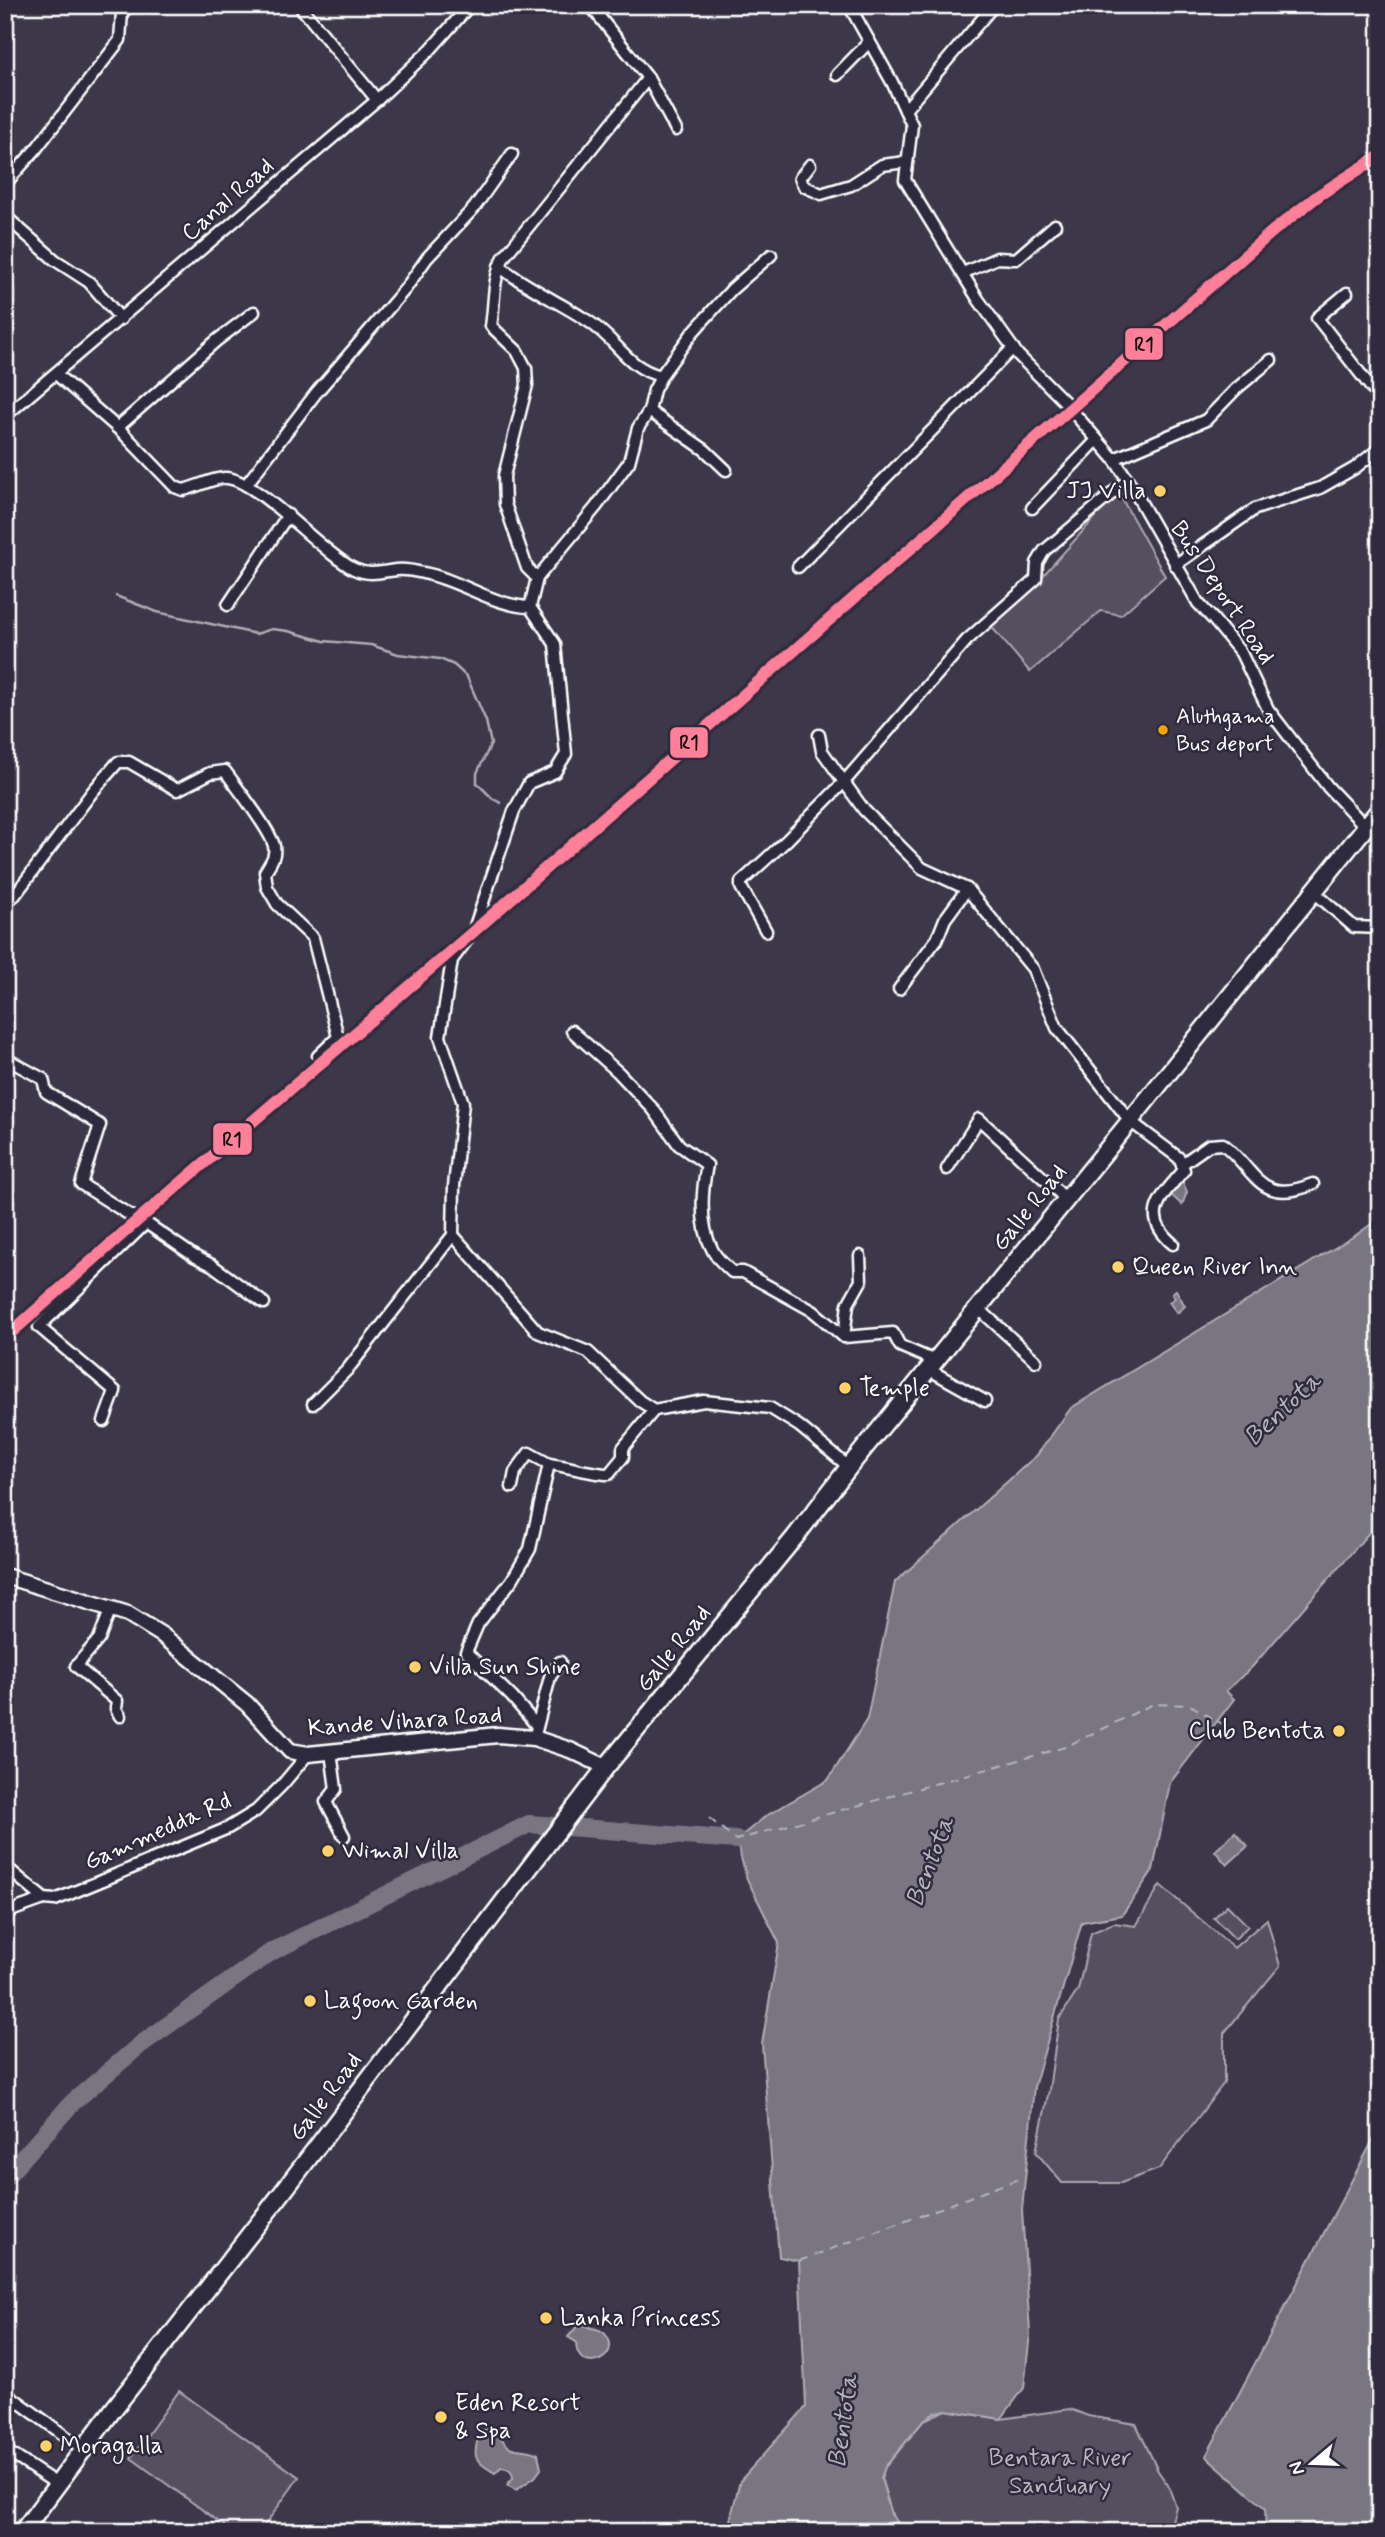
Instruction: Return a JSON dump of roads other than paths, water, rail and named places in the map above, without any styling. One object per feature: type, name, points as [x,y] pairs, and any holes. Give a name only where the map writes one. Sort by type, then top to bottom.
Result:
[{"type":"highway","name":"Galle Road","points":[[22,2532],[602,1773],[1380,809]]},
{"type":"main road","name":"Kande Vihara Road","points":[[5,1576],[128,1614],[162,1635],[247,1704],[290,1751],[308,1754],[536,1732],[570,1750],[602,1773]]},
{"type":"street","points":[[5,184],[36,149],[120,40],[122,12],[131,5]]},
{"type":"street","points":[[299,5],[377,100]]},
{"type":"street","name":"Canal Road","points":[[5,416],[377,100],[430,50],[470,5]]},
{"type":"street","points":[[590,5],[648,78],[676,130]]},
{"type":"street","points":[[849,5],[912,125],[905,180],[1013,348],[1065,402]]},
{"type":"street","points":[[905,110],[994,5]]},
{"type":"street","points":[[837,75],[869,42]]},
{"type":"street","points":[[537,578],[527,568],[505,504],[504,476],[527,384],[526,368],[517,351],[491,326],[495,303],[494,280],[499,266],[648,78]]},
{"type":"street","points":[[246,485],[316,393],[406,288],[426,258],[474,208],[512,154]]},
{"type":"street","points":[[810,165],[800,178],[804,186],[821,194],[851,185],[882,166],[906,162]]},
{"type":"street","points":[[5,216],[55,260],[89,282],[121,319]]},
{"type":"street","points":[[963,273],[997,258],[1016,259],[1055,225]]},
{"type":"street","points":[[313,1404],[347,1370],[453,1235],[454,1186],[463,1104],[440,1037],[452,960],[473,932],[514,810],[529,783],[555,772],[566,754],[555,644],[530,607],[537,578],[596,507],[629,462],[638,428],[649,411],[661,376],[693,332],[724,298],[771,255]]},
{"type":"street","points":[[499,266],[591,323],[614,341],[630,362],[647,372],[661,376]]},
{"type":"street","points":[[1347,293],[1317,318],[1380,400]]},
{"type":"street","points":[[117,428],[216,341],[254,313]]},
{"type":"street","points":[[798,567],[1013,348]]},
{"type":"street","points":[[1114,459],[1206,420],[1236,389],[1272,360]]},
{"type":"street","points":[[56,374],[117,428],[175,487],[183,490],[225,477],[239,480],[288,515],[340,561],[357,571],[375,574],[399,569],[425,573],[483,595],[530,607]]},
{"type":"street","points":[[649,411],[677,429],[726,470]]},
{"type":"street","name":"Bus Deport Road","points":[[1074,412],[1128,480],[1198,603],[1241,653],[1268,709],[1328,787],[1365,826]]},
{"type":"street","points":[[1032,508],[1096,441]]},
{"type":"street","points":[[1175,565],[1255,509],[1320,488],[1354,468],[1380,448]]},
{"type":"street","points":[[766,931],[741,887],[741,882],[844,782],[967,640],[1036,579],[1037,563],[1044,551],[1128,480]]},
{"type":"street","points":[[229,605],[288,515]]},
{"type":"street","points":[[819,735],[821,751],[864,810],[922,868],[967,889],[1033,969],[1057,1028],[1130,1121],[1179,1158],[1184,1170],[1159,1201],[1154,1217],[1157,1227],[1172,1244]]},
{"type":"street","points":[[5,903],[15,895],[118,762],[129,762],[177,790],[210,773],[225,771],[274,845],[274,858],[265,872],[267,887],[277,904],[313,938],[338,1037],[318,1056]]},
{"type":"street","points":[[899,989],[937,939],[945,919],[967,889]]},
{"type":"street","points":[[1314,891],[1354,927],[1380,928]]},
{"type":"street","points":[[572,1031],[618,1072],[653,1109],[679,1145],[707,1165],[702,1191],[706,1235],[714,1254],[732,1272],[743,1272],[813,1311],[844,1336],[893,1333],[900,1346],[985,1401]]},
{"type":"street","points":[[5,1058],[43,1079],[46,1092],[100,1125],[81,1184],[212,1265],[264,1303]]},
{"type":"street","points":[[947,1169],[979,1119],[1066,1199]]},
{"type":"street","points":[[1182,1164],[1209,1145],[1223,1144],[1265,1187],[1296,1192],[1313,1184]]},
{"type":"street","points":[[104,1421],[115,1391],[39,1327],[146,1223]]},
{"type":"street","points":[[453,1235],[538,1332],[587,1352],[640,1401],[654,1410]]},
{"type":"street","points":[[844,1336],[848,1304],[861,1281],[860,1256]]},
{"type":"street","points":[[978,1308],[1036,1362]]},
{"type":"street","points":[[512,1487],[515,1472],[529,1453],[549,1464],[584,1468],[596,1474],[609,1474],[623,1457],[623,1448],[654,1410],[704,1401],[770,1408],[799,1426],[849,1467]]},
{"type":"street","points":[[536,1732],[512,1697],[466,1652],[478,1624],[512,1580],[530,1549],[549,1464]]},
{"type":"street","points":[[111,1608],[99,1639],[76,1666],[117,1701],[116,1709],[120,1716]]},
{"type":"street","points":[[536,1732],[550,1677],[560,1662]]},
{"type":"street","points":[[331,1752],[336,1789],[326,1802],[344,1836]]},
{"type":"street","name":"Gammedda Rd","points":[[5,1913],[44,1899],[55,1900],[228,1828],[256,1811],[308,1754]]},
{"type":"street","points":[[5,1866],[44,1899]]},
{"type":"street","points":[[6,2394],[83,2449]]},
{"type":"street","points":[[5,2450],[57,2484]]},
{"type":"water","points":[[1182,1180],[1187,1192],[1182,1205],[1170,1194]]},
{"type":"water","name":"Bentota","points":[[1380,1218],[1380,1520],[1252,1667],[1226,1691],[1234,1699],[1170,1783],[1153,1870],[1122,1915],[1082,1922],[1034,2087],[1022,2210],[1030,2333],[1024,2388],[1001,2419],[946,2410],[934,2413],[924,2420],[885,2467],[881,2478],[891,2514],[904,2532],[727,2532],[740,2481],[806,2407],[799,2261],[779,2257],[762,2044],[779,1943],[747,1879],[736,1840],[766,1816],[828,1780],[867,1719],[895,1582],[1037,1455],[1071,1408]]},
{"type":"water","points":[[1176,1290],[1185,1306],[1177,1313],[1169,1302],[1175,1298],[1172,1293]]},
{"type":"water","points":[[1235,1832],[1248,1846],[1227,1865],[1215,1851]]},
{"type":"water","points":[[1380,2127],[1380,2532],[1266,2532],[1265,2508],[1206,2456]]},
{"type":"water","points":[[580,2323],[605,2334],[610,2342],[605,2356],[591,2362],[583,2360],[578,2353],[576,2342],[568,2337]]},
{"type":"water","points":[[487,2428],[498,2430],[510,2447],[538,2454],[541,2469],[535,2477],[516,2490],[507,2485],[513,2478],[510,2470],[501,2467],[495,2473],[478,2461],[475,2452],[477,2440],[480,2432]]},
{"type":"waterway","points":[[116,596],[157,612],[256,634],[272,629],[288,631],[324,641],[371,645],[398,654],[440,659],[454,665],[467,677],[486,721],[491,744],[477,773],[477,783],[501,803]]},
{"type":"waterway","points":[[5,2178],[73,2102],[140,2045],[271,1952],[529,1824],[736,1840]]},
{"type":"railway","points":[[1364,165],[1380,158]]},
{"type":"place","name":"JJ Villa","points":[[1160,491]]},
{"type":"place","name":"Aluthgama Bus deport","points":[[1163,730]]},
{"type":"place","name":"Queen River Inn","points":[[1118,1267]]},
{"type":"place","name":"Temple","points":[[845,1388]]},
{"type":"place","name":"Villa Sun Shine","points":[[415,1667]]},
{"type":"place","name":"Club Bentota","points":[[1339,1731]]},
{"type":"place","name":"Wimal Villa","points":[[328,1851]]},
{"type":"place","name":"Lagoon Garden","points":[[310,2001]]},
{"type":"place","name":"Lanka Princess","points":[[546,2318]]},
{"type":"place","name":"Eden Resort & Spa","points":[[441,2417]]},
{"type":"place","name":"Moragalla","points":[[46,2446]]},
{"type":"park label","name":"Bentara River Sanctuary","points":[[1060,2472]]}]
